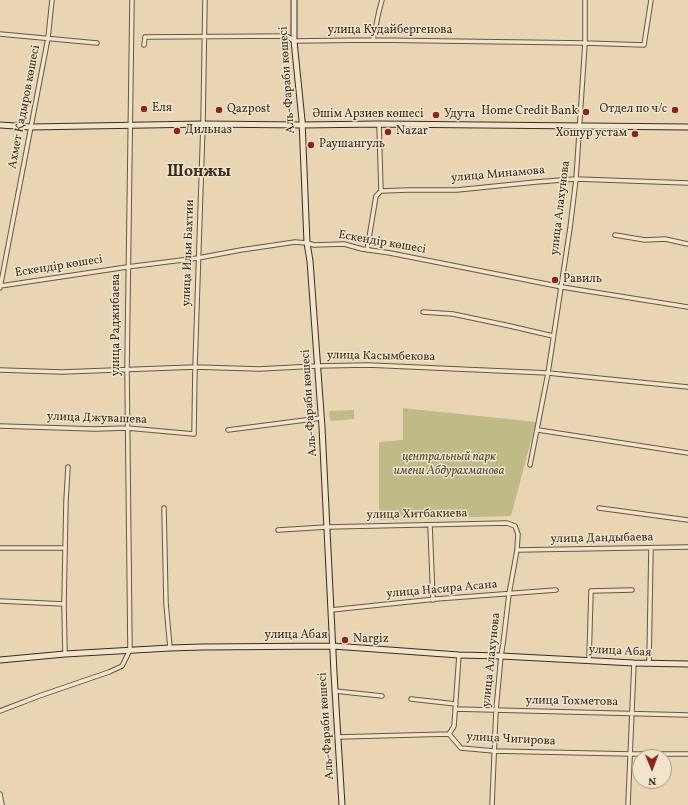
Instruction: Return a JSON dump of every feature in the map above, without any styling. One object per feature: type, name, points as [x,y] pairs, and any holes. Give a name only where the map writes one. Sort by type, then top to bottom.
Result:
[{"type":"main road","name":"Аль-Фараби көшесі","points":[[294,0],[294,40],[302,125],[307,243],[310,261],[321,418],[332,646],[342,805]]},
{"type":"main road","name":"Әшім Арзиев көшесі","points":[[0,125],[31,127],[203,124],[379,124],[688,128]]},
{"type":"main road","name":"улица Абая","points":[[0,660],[65,654],[202,646],[332,646],[459,655],[688,664]]},
{"type":"street","name":"Ахмет Қадыров көшесі","points":[[0,287],[48,38],[52,0]]},
{"type":"street","name":"улица Раджибаева","points":[[130,650],[127,369],[129,125],[132,0]]},
{"type":"street","name":"улица Ильи Бахтии","points":[[194,434],[205,0]]},
{"type":"street","points":[[373,40],[382,0]]},
{"type":"street","name":"улица Алахунова","points":[[530,464],[538,430],[562,287],[576,179],[585,43],[585,0]]},
{"type":"street","name":"улица Кудайбергенова","points":[[144,45],[145,37],[287,36],[294,40],[644,45],[651,0]]},
{"type":"street","points":[[0,34],[97,43]]},
{"type":"street","points":[[367,250],[376,196],[381,191],[379,124]]},
{"type":"street","name":"улица Минамова","points":[[381,191],[457,190],[576,179],[688,183]]},
{"type":"street","points":[[614,235],[645,240],[665,239],[688,244]]},
{"type":"street","name":"Ескендір көшесі","points":[[0,287],[295,242],[314,245],[344,244],[367,250],[390,253],[562,287],[688,307]]},
{"type":"street","points":[[423,312],[453,314],[553,336]]},
{"type":"street","name":"улица Касымбекова","points":[[0,370],[62,372],[195,366],[259,369],[317,366],[368,366],[548,372],[688,387]]},
{"type":"street","points":[[228,430],[321,418]]},
{"type":"street","name":"улица Джувашева","points":[[0,426],[95,429],[127,428],[194,434]]},
{"type":"street","points":[[538,430],[688,454]]},
{"type":"street","points":[[65,654],[64,604],[68,467]]},
{"type":"street","points":[[164,508],[166,603],[170,648]]},
{"type":"street","points":[[599,508],[688,520]]},
{"type":"street","name":"улица Алахунова","points":[[492,805],[496,710],[501,656],[509,594],[517,550],[518,534],[515,526],[507,523]]},
{"type":"street","name":"улица Хитбакиева","points":[[278,530],[327,527],[507,523]]},
{"type":"street","points":[[430,525],[433,600]]},
{"type":"street","name":"улица Дандыбаева","points":[[517,550],[688,547]]},
{"type":"street","points":[[0,548],[65,548]]},
{"type":"street","points":[[649,663],[651,548]]},
{"type":"street","name":"улица Насира Асана","points":[[331,610],[556,590]]},
{"type":"street","points":[[589,660],[591,591],[632,590]]},
{"type":"street","points":[[0,601],[64,604]]},
{"type":"street","points":[[0,711],[122,666],[130,650]]},
{"type":"street","points":[[449,734],[454,726],[459,655]]},
{"type":"street","points":[[628,805],[634,663]]},
{"type":"street","points":[[335,691],[382,696]]},
{"type":"street","points":[[411,699],[456,704]]},
{"type":"street","name":"улица Тохметова","points":[[455,709],[688,715]]},
{"type":"street","name":"улица Чигирова","points":[[338,737],[449,734],[461,748],[494,751],[688,754]]},
{"type":"street","points":[[0,794],[2,805]]},
{"type":"green space","name":"центральный парк имени Абдурахманова","points":[[403,408],[536,422],[511,516],[379,520],[379,442],[403,440]]},
{"type":"green space","points":[[354,410],[354,419],[330,421],[329,411]]},
{"type":"place","name":"Еля","points":[[144,109]]},
{"type":"place","name":"Qazpost","points":[[219,110]]},
{"type":"place","name":"Отдел по ч/с","points":[[675,110]]},
{"type":"place","name":"Home Credit Bank","points":[[586,112]]},
{"type":"place","name":"Удута","points":[[436,115]]},
{"type":"place","name":"Дильназ","points":[[177,131]]},
{"type":"place","name":"Nazar","points":[[388,132]]},
{"type":"place","name":"Хошур устам","points":[[635,134]]},
{"type":"place","name":"Раушангуль","points":[[311,145]]},
{"type":"place","name":"Равиль","points":[[555,280]]},
{"type":"place","name":"Nargiz","points":[[345,640]]},
{"type":"district","name":"Шонжы","points":[[199,173]]}]
